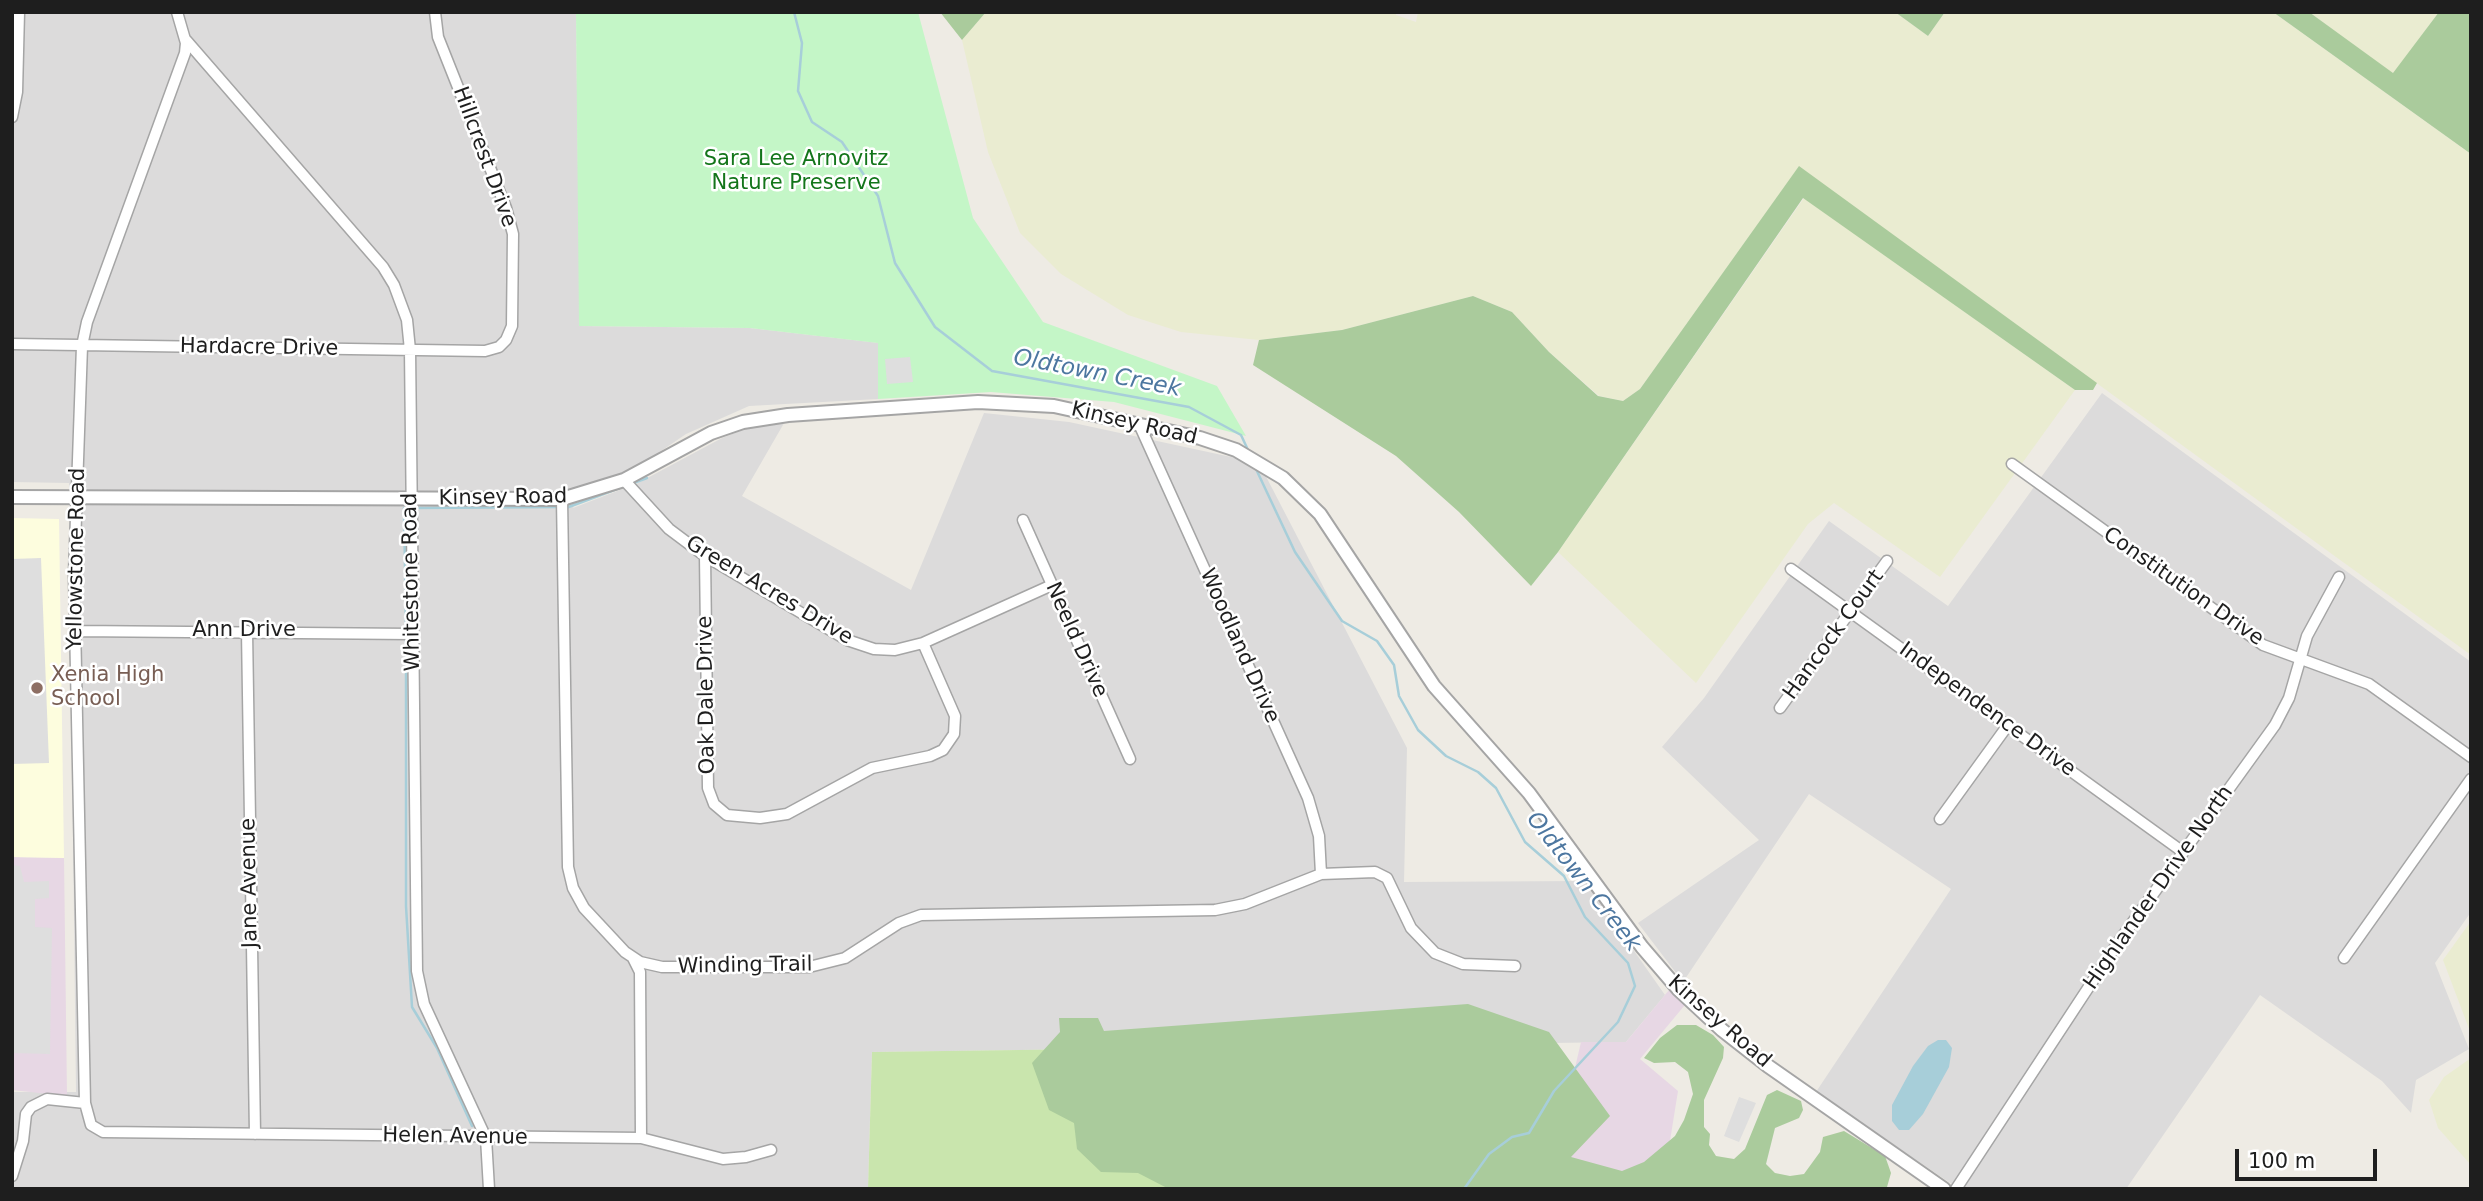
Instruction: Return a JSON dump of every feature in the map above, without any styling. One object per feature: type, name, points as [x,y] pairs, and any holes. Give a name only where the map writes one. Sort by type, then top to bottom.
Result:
[{"type":"street","points":[[12,117],[17,92],[19,12]]},
{"type":"street","points":[[177,12],[186,40]]},
{"type":"street","name":"Hillcrest Drive","points":[[435,12],[438,37],[506,208],[513,234],[513,307],[510,331],[503,344]]},
{"type":"street","name":"Yellowstone Road","points":[[91,1125],[85,1103],[71,498],[82,346],[87,322],[186,53],[186,40]]},
{"type":"street","name":"Whitestone Road","points":[[186,40],[383,267],[403,307],[410,350],[417,971],[424,1004],[486,1138],[489,1189]]},
{"type":"street","name":"Hardacre Drive","points":[[12,344],[485,351],[503,344]]},
{"type":"street","name":"Kinsey Road","points":[[12,497],[562,499],[624,480],[711,433],[769,417],[1006,402],[1054,405],[1237,450],[1261,462],[1293,485],[1320,513],[1434,686],[1529,793],[1642,947],[1679,990],[1740,1045],[1944,1189]]},
{"type":"street","name":"Woodland Drive","points":[[1139,424],[1308,798],[1319,836],[1321,874]]},
{"type":"street","name":"Constitution Drive","points":[[2012,464],[2263,645],[2369,684],[2471,757]]},
{"type":"street","name":"Green Acres Drive","points":[[624,480],[669,529],[705,556],[859,645],[895,650],[923,643],[1052,585]]},
{"type":"street","points":[[562,499],[568,867],[573,888],[584,908],[633,958],[640,972],[640,1138]]},
{"type":"street","name":"Neeld Drive","points":[[1023,520],[1130,759]]},
{"type":"street","name":"Oak Dale Drive","points":[[705,556],[708,788],[714,804],[727,815],[760,818],[788,814],[872,768],[930,756],[943,750],[954,734],[955,716],[923,643]]},
{"type":"street","name":"Hancock Court","points":[[1780,708],[1887,561]]},
{"type":"street","name":"Independence Drive","points":[[1791,569],[2182,852]]},
{"type":"street","name":"Highlander Drive North","points":[[1955,1189],[2115,947],[2276,725],[2289,698],[2320,608],[2339,577]]},
{"type":"street","name":"Ann Drive","points":[[76,631],[412,634]]},
{"type":"street","name":"Jane Avenue","points":[[247,631],[255,1134]]},
{"type":"street","points":[[1940,819],[2008,725]]},
{"type":"street","points":[[2344,958],[2471,779]]},
{"type":"street","points":[[1321,874],[1380,873],[1390,881],[1411,928],[1435,953],[1463,964],[1515,966]]},
{"type":"street","name":"Winding Trail","points":[[633,958],[662,967],[824,965],[845,958],[899,923],[920,915],[1215,909],[1245,904],[1321,874]]},
{"type":"street","points":[[12,1175],[23,1141],[26,1114],[31,1107],[47,1099],[85,1103]]},
{"type":"street","name":"Helen Avenue","points":[[91,1125],[103,1132],[640,1138],[723,1159],[746,1157],[771,1150]]},
{"type":"shaded area","points":[[12,12],[576,12],[580,326],[750,328],[879,343],[878,399],[749,406],[686,434],[629,473],[581,489],[573,508],[638,483],[722,438],[791,411],[742,496],[911,590],[984,413],[1069,422],[1259,463],[1407,748],[1404,882],[1585,881],[1665,995],[1626,1042],[872,1052],[868,1189],[12,1189],[12,1092],[76,1092],[69,483],[12,482]]},
{"type":"shaded area","points":[[986,12],[1396,12],[1396,15],[1416,22],[1418,12],[1895,12],[1928,36],[1945,12],[2273,12],[2471,154],[2471,655],[1799,167],[1640,389],[1623,401],[1599,396],[1549,352],[1512,312],[1473,296],[1342,330],[1259,340],[1181,332],[1128,315],[1061,274],[1020,233],[988,152],[962,40]]},
{"type":"shaded area","points":[[2309,12],[2439,12],[2393,74]]},
{"type":"shaded area","points":[[1804,198],[2075,390],[1940,577],[1834,503],[1808,524],[1696,683],[1558,552]]},
{"type":"shaded area","points":[[910,357],[913,382],[887,384],[885,359]]},
{"type":"shaded area","points":[[2102,393],[2471,662],[2471,912],[2435,963],[2469,1049],[2416,1080],[2411,1113],[2382,1081],[2260,995],[2126,1189],[1959,1189],[1816,1092],[1951,889],[1809,794],[1683,982],[1638,923],[1759,840],[1662,747],[1704,698],[1829,521],[1948,606]]},
{"type":"shaded area","name":"Xenia High School","points":[[12,518],[59,519],[64,858],[12,857]]},
{"type":"shaded area","points":[[41,558],[49,763],[12,764],[12,559]]},
{"type":"shaded area","points":[[12,857],[64,858],[67,1096],[12,1090]]},
{"type":"shaded area","points":[[12,865],[20,866],[24,882],[49,881],[49,898],[35,899],[35,927],[52,928],[50,1054],[12,1053]]},
{"type":"shaded area","points":[[2471,921],[2471,1034],[2443,960]]},
{"type":"shaded area","points":[[1679,978],[1694,994],[1640,1059],[1678,1091],[1669,1147],[1636,1189],[1548,1184],[1581,1042],[1626,1042]]},
{"type":"shaded area","points":[[2471,1058],[2471,1165],[2438,1128],[2429,1100],[2444,1077]]},
{"type":"shaded area","points":[[1739,1097],[1756,1103],[1739,1142],[1724,1136]]},
{"type":"green space","name":"Sara Lee Arnovitz Nature Preserve","points":[[576,12],[918,12],[973,218],[1043,322],[1217,386],[1246,436],[1114,402],[991,392],[878,399],[878,343],[750,328],[579,326]]},
{"type":"green space","points":[[940,12],[986,12],[962,40]]},
{"type":"green space","points":[[1895,12],[1945,12],[1928,36]]},
{"type":"green space","points":[[2273,12],[2309,12],[2393,73],[2439,12],[2471,12],[2471,154]]},
{"type":"green space","points":[[1799,166],[2097,383],[2093,390],[2075,390],[1803,198],[1558,552],[1531,586],[1459,512],[1396,456],[1253,365],[1259,340],[1342,330],[1473,296],[1512,312],[1549,352],[1598,396],[1623,401],[1640,389]]},
{"type":"green space","points":[[1468,1004],[1549,1032],[1610,1116],[1571,1157],[1622,1171],[1644,1162],[1675,1136],[1693,1094],[1688,1072],[1675,1062],[1654,1063],[1644,1058],[1660,1038],[1677,1025],[1696,1025],[1713,1035],[1724,1047],[1723,1058],[1704,1100],[1704,1127],[1710,1134],[1709,1145],[1716,1156],[1734,1159],[1745,1149],[1767,1095],[1777,1090],[1801,1101],[1803,1110],[1799,1118],[1775,1128],[1766,1164],[1775,1173],[1790,1176],[1804,1174],[1820,1152],[1823,1137],[1844,1131],[1885,1156],[1891,1173],[1887,1187],[1169,1189],[1138,1173],[1101,1172],[1077,1149],[1074,1123],[1049,1110],[1032,1063],[1060,1032],[1059,1018],[1098,1018],[1104,1031]]},
{"type":"green space","points":[[1092,1049],[1297,1189],[868,1189],[872,1052]]},
{"type":"water","points":[[1938,1040],[1946,1040],[1952,1048],[1949,1067],[1923,1114],[1909,1130],[1899,1130],[1892,1121],[1892,1105],[1913,1066],[1928,1046]]},
{"type":"waterway","name":"Oldtown Creek","points":[[794,12],[802,43],[798,91],[812,122],[842,142],[878,196],[895,263],[935,327],[992,371],[1189,407],[1241,435],[1248,450]]},
{"type":"waterway","name":"Oldtown Creek","points":[[1256,469],[1295,552],[1342,621],[1377,641],[1394,665],[1399,696],[1418,730],[1446,756],[1478,772],[1496,788],[1525,842],[1564,876],[1585,917],[1628,963],[1635,986],[1618,1022],[1554,1091],[1529,1133],[1512,1137],[1489,1154],[1464,1189]]},
{"type":"waterway","points":[[631,484],[647,478]]},
{"type":"waterway","points":[[566,508],[625,486]]},
{"type":"waterway","points":[[416,508],[559,507]]},
{"type":"waterway","points":[[406,630],[404,508],[409,508]]},
{"type":"waterway","points":[[406,636],[406,906],[412,1007],[437,1048],[472,1126]]},
{"type":"place","name":"Xenia High School","points":[[37,688]]}]
